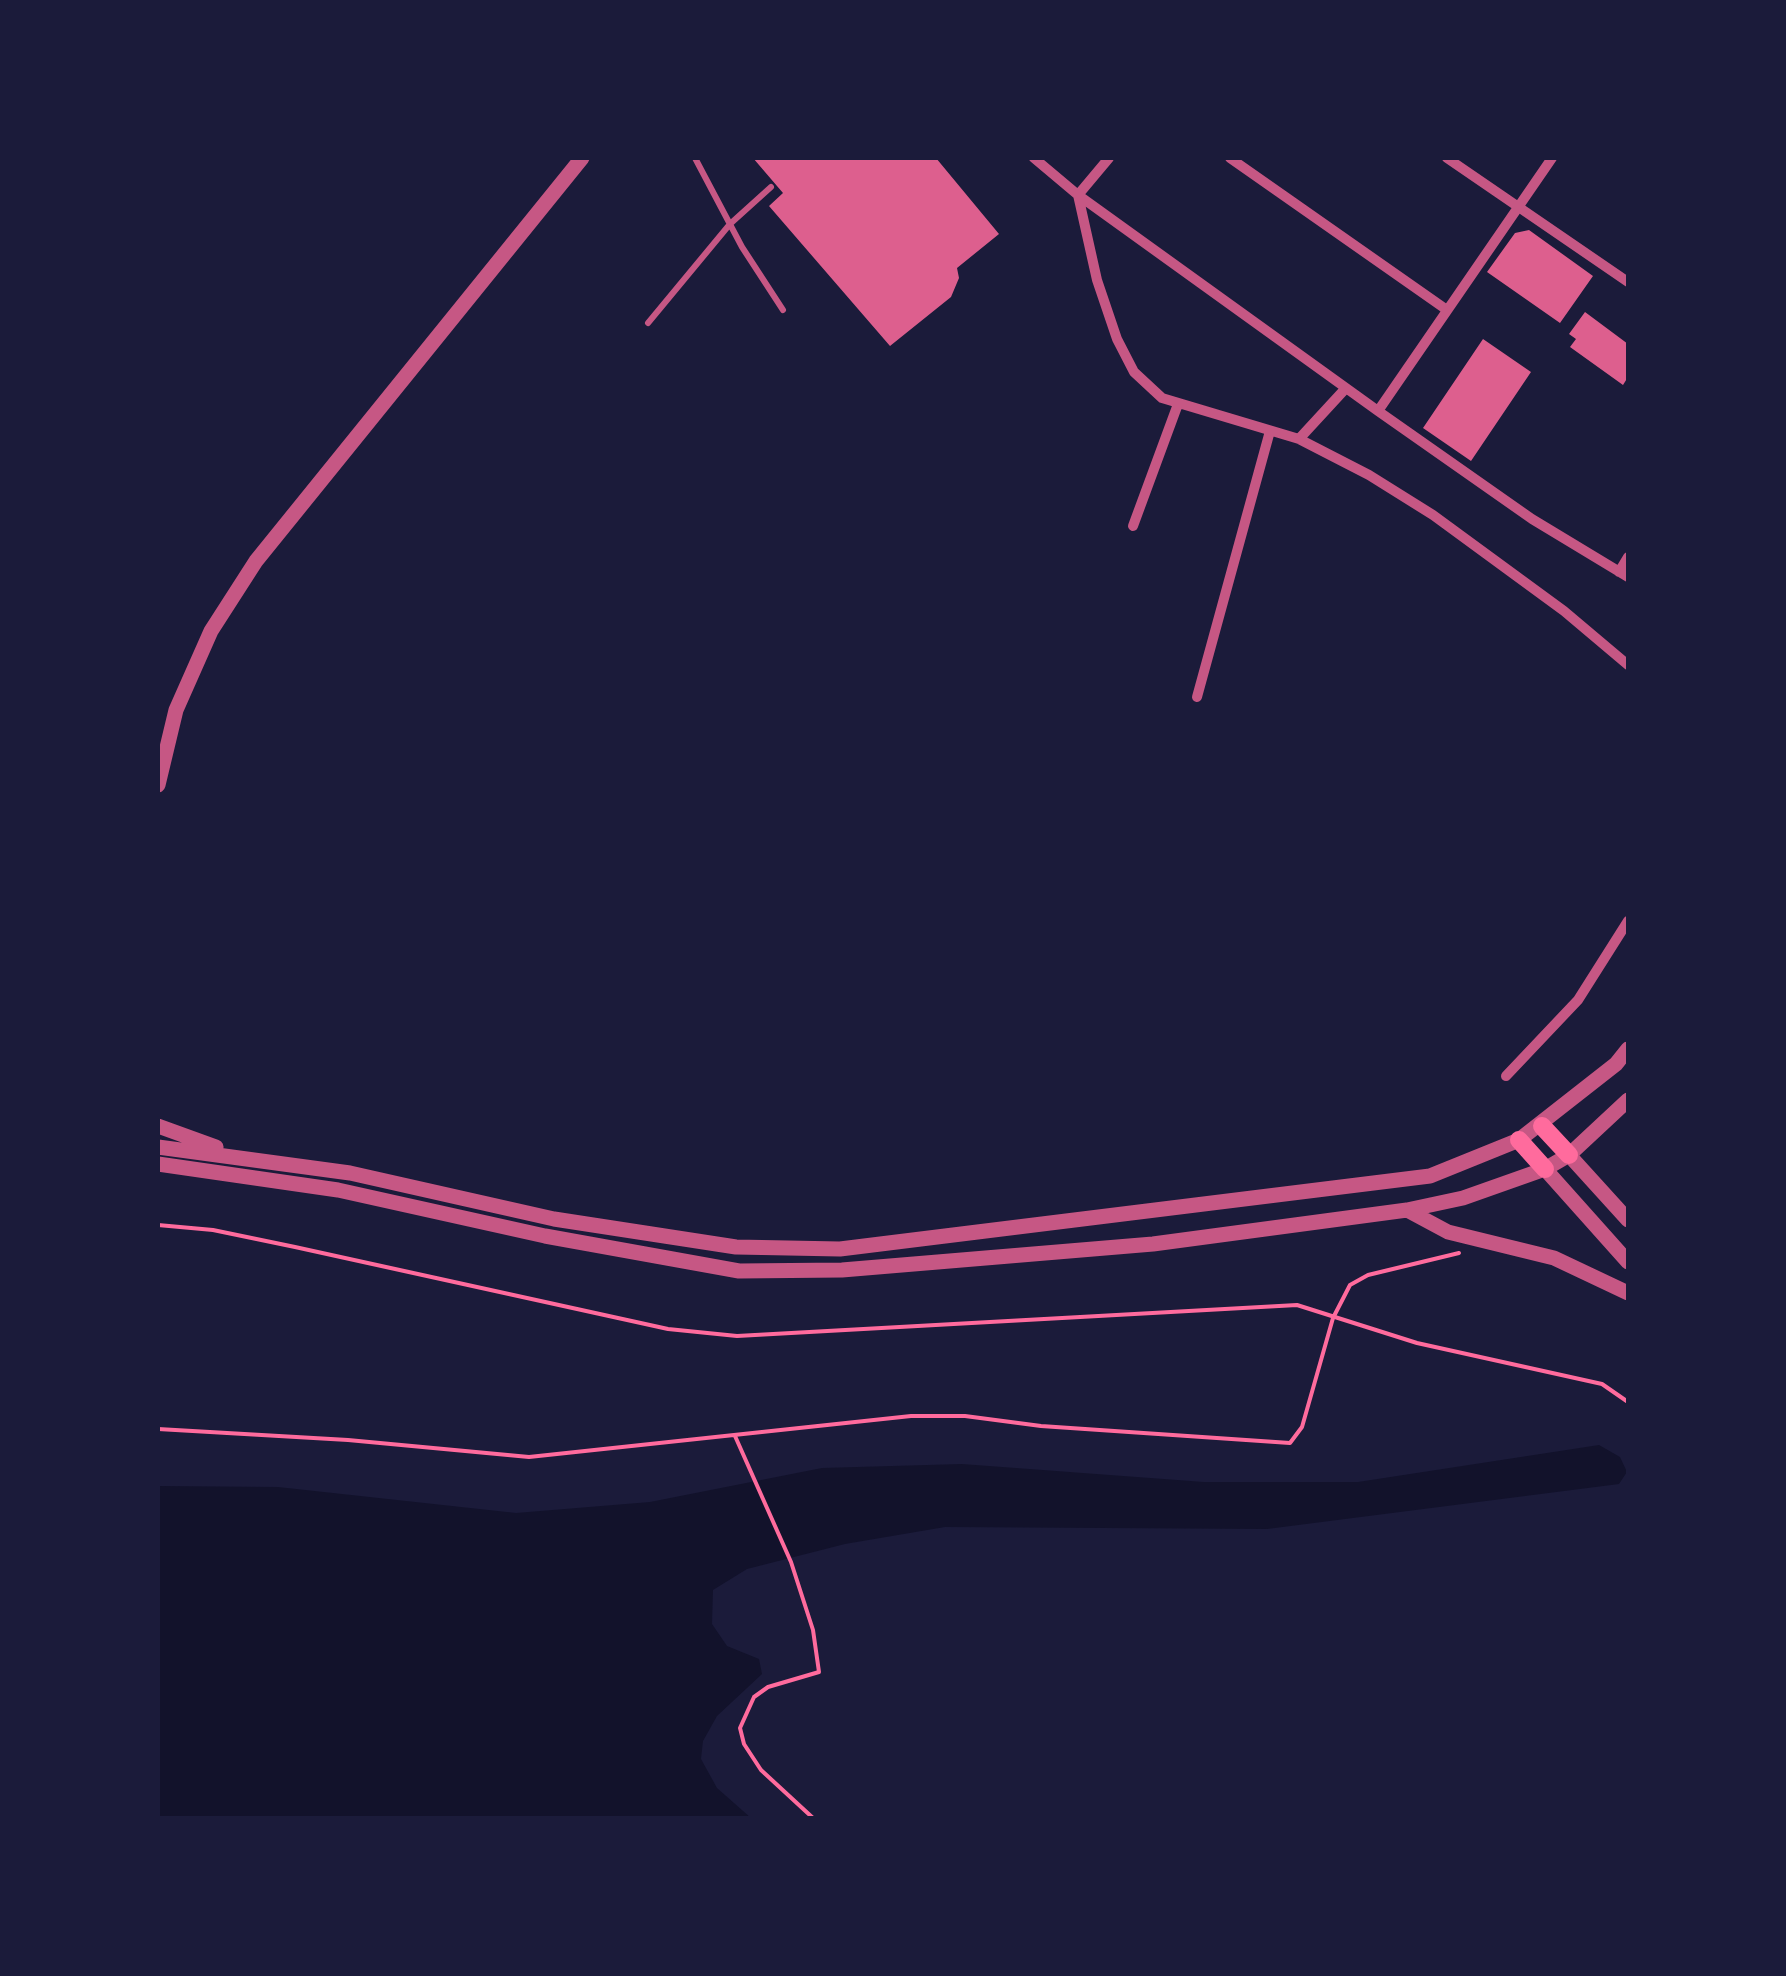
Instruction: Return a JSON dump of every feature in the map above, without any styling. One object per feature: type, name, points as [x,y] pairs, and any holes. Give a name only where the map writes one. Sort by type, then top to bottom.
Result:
[{"type":"main road","points":[[1542,1126],[1568,1154]]},
{"type":"main road","points":[[1519,1140],[1545,1169]]},
{"type":"street","points":[[158,785],[176,710],[211,631],[256,561],[582,158]]},
{"type":"street","points":[[1034,158],[1078,196],[1532,519],[1624,574],[1628,557]]},
{"type":"street","points":[[1078,196],[1109,158]]},
{"type":"street","points":[[1230,158],[1446,310]]},
{"type":"street","points":[[1447,158],[1628,282]]},
{"type":"street","points":[[1378,411],[1552,158]]},
{"type":"street","points":[[1078,196],[1097,280],[1117,339],[1134,372],[1162,398],[1300,439],[1432,514],[1564,611],[1628,665]]},
{"type":"street","points":[[1300,439],[1346,388]]},
{"type":"street","points":[[1133,526],[1178,404]]},
{"type":"street","points":[[1197,697],[1270,431]]},
{"type":"street","points":[[1506,1076],[1578,1000],[1628,922]]},
{"type":"street","points":[[158,1147],[350,1173],[554,1220],[736,1247],[840,1249],[1358,1189],[1430,1176],[1519,1140],[1542,1126],[1628,1049]]},
{"type":"street","points":[[158,1164],[338,1190],[544,1236],[739,1271],[842,1270],[1153,1244],[1406,1210],[1463,1198],[1545,1169],[1568,1154],[1628,1100]]},
{"type":"street","points":[[158,1126],[248,1159]]},
{"type":"street","points":[[1568,1154],[1628,1220]]},
{"type":"street","points":[[1545,1169],[1628,1262]]},
{"type":"street","points":[[1406,1210],[1448,1232],[1554,1258],[1628,1293]]},
{"type":"lane","points":[[695,158],[783,310]]},
{"type":"lane","points":[[648,323],[730,224],[771,187]]},
{"type":"path","points":[[158,1226],[213,1230],[668,1329],[737,1336],[1297,1305],[1502,1365],[1560,1372],[1602,1384],[1628,1402]]},
{"type":"path","points":[[158,1429],[348,1440],[529,1458],[911,1416],[965,1416],[1041,1426],[1290,1443],[1302,1427],[1333,1318],[1350,1285],[1368,1275],[1461,1253]]},
{"type":"path","points":[[734,1436],[791,1562],[813,1630],[819,1672],[768,1688],[754,1697],[740,1728],[744,1744],[761,1770],[814,1818]]},
{"type":"shaded area","points":[[1599,1445],[1620,1457],[1627,1472],[1619,1484],[1267,1529],[945,1527],[845,1544],[747,1569],[713,1590],[712,1624],[727,1646],[759,1659],[762,1674],[717,1716],[703,1741],[701,1759],[717,1788],[751,1818],[158,1818],[158,1486],[278,1487],[516,1513],[650,1502],[822,1468],[962,1464],[1204,1482],[1358,1482]]},
{"type":"building","points":[[753,158],[936,158],[999,234],[957,268],[959,278],[951,297],[890,346],[769,206],[783,193]]},
{"type":"building","points":[[1529,230],[1593,276],[1560,323],[1487,272],[1515,233]]},
{"type":"building","points":[[1585,312],[1628,344],[1628,377],[1623,385],[1570,347],[1576,339],[1569,334]]},
{"type":"building","points":[[1483,339],[1531,372],[1471,461],[1423,428]]}]
